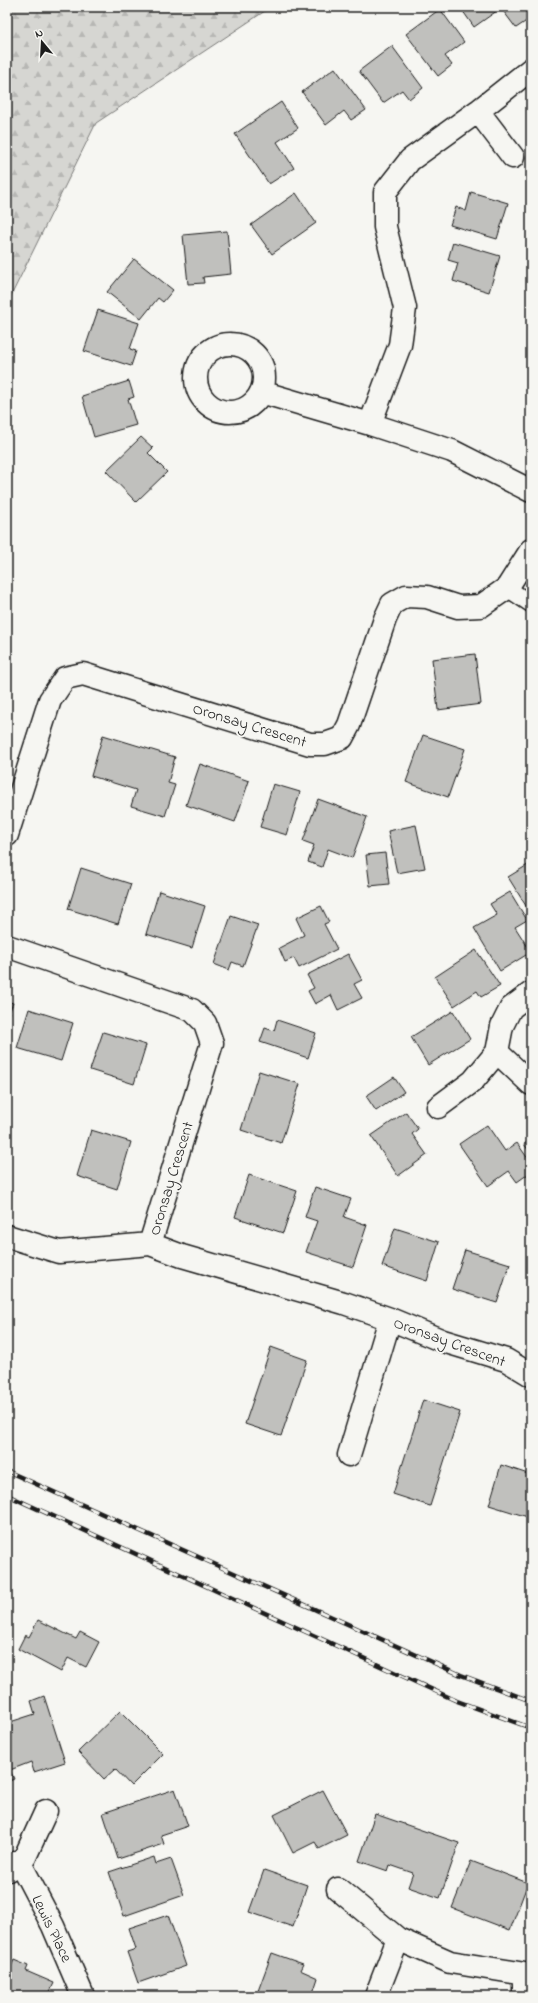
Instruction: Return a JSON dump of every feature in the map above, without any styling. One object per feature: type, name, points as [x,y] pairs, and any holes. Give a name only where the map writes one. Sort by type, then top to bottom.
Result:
[{"type":"street","points":[[370,424],[400,345],[405,308],[385,227],[385,192],[410,160],[478,111],[531,69]]},
{"type":"street","points":[[478,111],[513,157]]},
{"type":"street","points":[[261,392],[370,424],[452,451],[531,491]]},
{"type":"street","name":"Oronsay Crescent","points":[[7,835],[50,700],[65,678],[83,674],[310,744],[326,744],[342,738],[349,725],[385,619],[392,604],[406,596],[427,598],[458,607],[481,606],[507,588],[531,550]]},
{"type":"street","name":"Oronsay Crescent","points":[[7,946],[192,1010],[204,1023],[212,1043],[150,1244],[182,1256],[344,1303],[390,1319],[443,1341],[506,1360],[531,1375]]},
{"type":"street","points":[[438,1107],[473,1081],[497,1052],[502,1026],[511,1008],[531,992]]},
{"type":"street","points":[[497,1052],[531,1084]]},
{"type":"street","points":[[7,1236],[59,1252],[150,1244]]},
{"type":"street","points":[[349,1455],[390,1319]]},
{"type":"street","name":"Lewis Place","points":[[46,1810],[33,1844],[25,1857],[13,1866],[53,1926],[83,1996]]},
{"type":"street","points":[[338,1889],[398,1939],[450,1962],[528,1974],[524,1996]]},
{"type":"street","points":[[376,1996],[398,1939]]},
{"type":"lane","points":[[507,588],[531,604]]},
{"type":"green space","points":[[7,7],[271,7],[96,123],[7,304]]},
{"type":"building","points":[[460,7],[530,7],[531,18],[516,28],[501,8],[474,27]]},
{"type":"building","points":[[440,9],[464,42],[445,56],[452,65],[438,76],[406,34]]},
{"type":"building","points":[[392,46],[423,88],[409,99],[402,90],[383,103],[359,71]]},
{"type":"building","points":[[335,68],[366,110],[351,120],[344,111],[326,125],[302,92]]},
{"type":"building","points":[[281,102],[298,128],[277,142],[294,168],[269,184],[235,134]]},
{"type":"building","points":[[471,192],[508,203],[497,239],[450,225],[456,207],[466,211]]},
{"type":"building","points":[[296,193],[316,223],[272,254],[251,225]]},
{"type":"building","points":[[227,231],[231,274],[203,277],[204,283],[188,284],[183,235]]},
{"type":"building","points":[[453,242],[500,256],[489,292],[453,281],[458,263],[448,260]]},
{"type":"building","points":[[134,259],[173,290],[163,302],[158,298],[141,319],[107,292]]},
{"type":"building","points":[[98,310],[139,323],[130,349],[136,351],[131,366],[84,351]]},
{"type":"building","points":[[129,381],[134,397],[128,399],[136,425],[94,437],[82,396]]},
{"type":"building","points":[[141,437],[153,448],[148,453],[167,472],[136,502],[106,471]]},
{"type":"building","points":[[475,654],[481,704],[438,710],[432,659]]},
{"type":"building","points":[[103,735],[175,757],[168,783],[175,785],[165,816],[131,806],[136,790],[91,776]]},
{"type":"building","points":[[423,735],[465,749],[448,797],[406,782]]},
{"type":"building","points":[[200,764],[249,781],[235,822],[186,805]]},
{"type":"building","points":[[273,784],[300,792],[287,835],[260,827]]},
{"type":"building","points":[[318,799],[367,817],[352,858],[328,849],[322,867],[308,862],[314,845],[303,841]]},
{"type":"building","points":[[416,825],[425,868],[397,873],[388,831]]},
{"type":"building","points":[[385,853],[389,884],[370,886],[366,855]]},
{"type":"building","points":[[531,863],[531,914],[508,877]]},
{"type":"building","points":[[81,868],[131,884],[118,924],[68,909]]},
{"type":"building","points":[[159,891],[205,906],[192,948],[146,934]]},
{"type":"building","points":[[510,892],[527,920],[515,927],[531,952],[500,971],[474,928],[497,915],[490,904]]},
{"type":"building","points":[[321,906],[329,922],[324,924],[337,949],[299,968],[294,958],[285,962],[279,948],[304,935],[296,918]]},
{"type":"building","points":[[231,916],[258,925],[243,966],[232,962],[229,970],[214,964]]},
{"type":"building","points":[[476,950],[500,986],[481,997],[477,991],[454,1006],[435,977]]},
{"type":"building","points":[[348,954],[362,980],[354,984],[362,998],[338,1010],[331,995],[315,1004],[308,991],[314,988],[307,975]]},
{"type":"building","points":[[7,1001],[13,1003],[7,1018]]},
{"type":"building","points":[[29,1009],[73,1023],[61,1061],[17,1048]]},
{"type":"building","points":[[453,1011],[470,1039],[428,1065],[411,1037]]},
{"type":"building","points":[[277,1020],[316,1033],[308,1058],[260,1042],[265,1028],[274,1031]]},
{"type":"building","points":[[103,1032],[146,1045],[134,1084],[90,1070]]},
{"type":"building","points":[[259,1071],[300,1084],[281,1143],[241,1130]]},
{"type":"building","points":[[394,1077],[404,1092],[376,1111],[366,1096]]},
{"type":"building","points":[[406,1112],[418,1129],[412,1134],[427,1155],[398,1176],[371,1136]]},
{"type":"building","points":[[487,1125],[505,1151],[517,1143],[531,1163],[531,1172],[517,1182],[509,1171],[488,1186],[459,1144]]},
{"type":"building","points":[[91,1130],[131,1142],[117,1189],[77,1176]]},
{"type":"building","points":[[531,1140],[531,1154],[524,1144]]},
{"type":"building","points":[[249,1175],[297,1191],[283,1233],[235,1217]]},
{"type":"building","points":[[315,1187],[351,1199],[344,1217],[367,1225],[353,1267],[306,1252],[317,1221],[305,1217]]},
{"type":"building","points":[[395,1228],[439,1242],[427,1281],[382,1266]]},
{"type":"building","points":[[465,1250],[510,1264],[497,1303],[452,1289]]},
{"type":"building","points":[[271,1347],[307,1360],[281,1436],[245,1424]]},
{"type":"building","points":[[423,1400],[460,1412],[430,1506],[393,1494]]},
{"type":"building","points":[[501,1465],[531,1475],[531,1518],[489,1505]]},
{"type":"building","points":[[38,1620],[76,1639],[80,1632],[99,1642],[86,1667],[68,1658],[61,1672],[18,1649],[25,1635],[29,1637]]},
{"type":"building","points":[[44,1696],[65,1762],[34,1772],[31,1762],[10,1770],[14,1779],[7,1782],[7,1723],[35,1714],[31,1701]]},
{"type":"building","points":[[120,1711],[163,1754],[131,1786],[115,1769],[104,1779],[78,1752]]},
{"type":"building","points":[[175,1789],[188,1826],[161,1835],[164,1844],[118,1859],[103,1813]]},
{"type":"building","points":[[323,1790],[347,1835],[319,1849],[315,1842],[293,1853],[274,1815]]},
{"type":"building","points":[[375,1814],[459,1843],[440,1898],[408,1887],[413,1873],[390,1865],[388,1871],[359,1861]]},
{"type":"building","points":[[154,1857],[156,1864],[171,1859],[184,1895],[124,1916],[109,1872]]},
{"type":"building","points":[[471,1861],[528,1883],[510,1930],[452,1908]]},
{"type":"building","points":[[264,1870],[307,1885],[293,1927],[249,1912]]},
{"type":"building","points":[[168,1915],[186,1966],[138,1983],[127,1952],[136,1949],[129,1928]]},
{"type":"building","points":[[272,1953],[303,1964],[300,1970],[318,1978],[312,1996],[271,1996],[258,1991]]},
{"type":"building","points":[[14,1960],[28,1966],[26,1971],[54,1983],[48,1996],[7,1996],[7,1976]]},
{"type":"railway","points":[[7,1471],[461,1675],[531,1701]]},
{"type":"railway","points":[[7,1495],[457,1701],[531,1728]]}]
